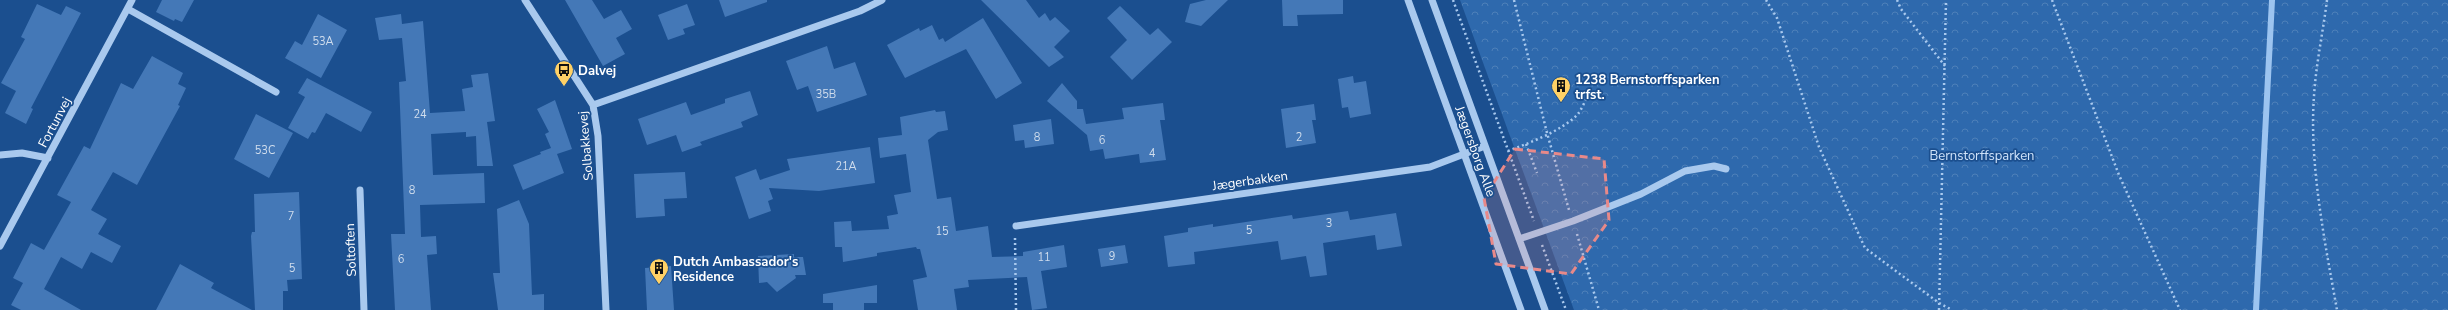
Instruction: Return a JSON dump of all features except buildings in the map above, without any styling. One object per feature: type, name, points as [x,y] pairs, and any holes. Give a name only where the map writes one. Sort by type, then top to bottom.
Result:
[{"type":"street","name":"Fortunvej","points":[[0,246],[132,0]]},
{"type":"street","name":"Solbakkevej","points":[[525,0],[594,105],[598,136],[606,310]]},
{"type":"street","points":[[594,105],[860,11],[882,0]]},
{"type":"street","name":"Jægersborg Alle","points":[[1408,0],[1521,310]]},
{"type":"street","name":"Jægersborg Alle","points":[[1432,0],[1545,310]]},
{"type":"street","points":[[128,9],[276,92]]},
{"type":"street","name":"Jægerbakken","points":[[1016,226],[1430,166],[1486,146]]},
{"type":"street","points":[[0,155],[22,153],[48,158]]},
{"type":"street","points":[[1520,239],[1573,222],[1641,194],[1685,171],[1714,166],[1726,168]]},
{"type":"street","name":"Soltoften","points":[[360,190],[364,310]]},
{"type":"path","points":[[1453,0],[1566,310]]},
{"type":"path","points":[[1514,0],[1547,134],[1599,310]]},
{"type":"path","points":[[1766,0],[1777,18],[1819,147],[1865,248],[1939,303],[1952,310]]},
{"type":"path","points":[[1897,0],[1901,9],[1945,67]]},
{"type":"path","points":[[1939,310],[1946,0]]},
{"type":"path","points":[[2052,0],[2119,175],[2180,310]]},
{"type":"path","points":[[2327,0],[2314,96],[2314,154],[2328,258],[2337,310]]},
{"type":"path","points":[[1508,151],[1547,134],[1578,114],[1590,95],[1602,92]]},
{"type":"path","points":[[1526,144],[1537,173]]},
{"type":"path","points":[[1016,226],[1014,255],[1016,310]]},
{"type":"highlighted area","points":[[1515,149],[1604,159],[1609,220],[1571,274],[1496,264],[1484,198]]},
{"type":"green space","name":"Bernstorffsparken","points":[[1460,0],[2448,0],[2448,310],[1574,310]]},
{"type":"waterway","points":[[2256,310],[2272,0]]},
{"type":"place","name":"Dalvej","points":[[564,87]]},
{"type":"place","name":"1238 Bernstorffsparken trfst.","points":[[1561,103]]},
{"type":"place","name":"Dutch Ambassador's Residence","points":[[659,285]]}]
